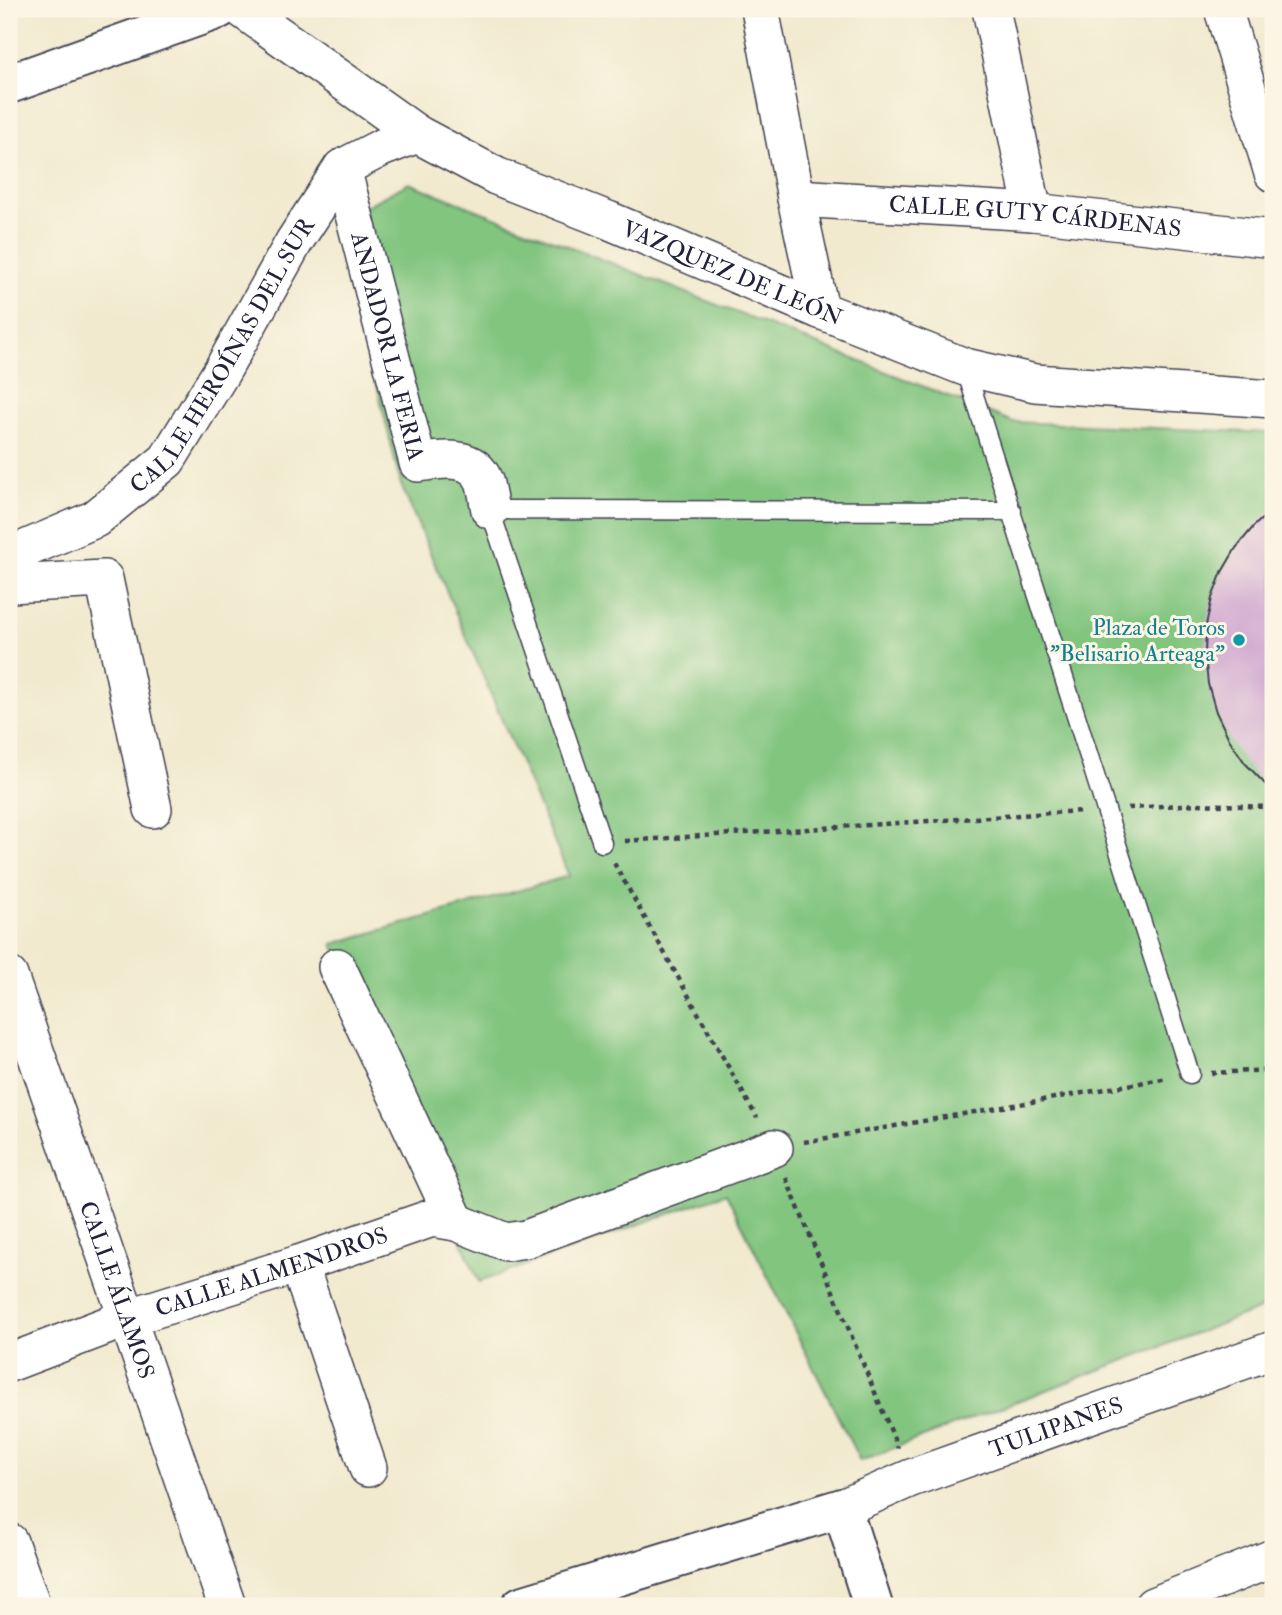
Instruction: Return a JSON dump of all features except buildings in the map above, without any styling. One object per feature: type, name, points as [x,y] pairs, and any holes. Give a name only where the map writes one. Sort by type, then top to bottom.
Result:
[{"type":"street","points":[[9,84],[219,9]]},
{"type":"street","name":"VAZQUEZ DE LEÓN","points":[[242,9],[416,135],[496,176],[965,367],[1035,383],[1273,399]]},
{"type":"street","points":[[760,9],[820,310]]},
{"type":"street","points":[[991,9],[1032,212]]},
{"type":"street","points":[[1223,9],[1273,173]]},
{"type":"street","name":"CALLE HEROÍNAS DEL SUR","points":[[9,556],[95,519],[167,460],[223,369],[294,242],[342,168],[381,148],[416,135]]},
{"type":"street","name":"ANDADOR LA FERIA","points":[[342,168],[418,463],[455,459],[476,470],[483,480],[490,510]]},
{"type":"street","name":"CALLE GUTY CÁRDENAS","points":[[796,198],[1032,212],[1273,239]]},
{"type":"street","points":[[9,584],[104,579],[153,809]]},
{"type":"street","points":[[337,967],[456,1222],[506,1242],[526,1239],[774,1147]]},
{"type":"street","name":"CALLE ÁLAMOS","points":[[9,976],[227,1606]]},
{"type":"street","name":"CALLE ALMENDROS","points":[[9,1363],[127,1318],[432,1219],[456,1222]]},
{"type":"street","points":[[299,1264],[368,1468]]},
{"type":"street","name":"TULIPANES","points":[[842,1508],[911,1478],[1273,1350]]},
{"type":"street","points":[[522,1606],[842,1508],[873,1606]]},
{"type":"street","points":[[9,1542],[32,1606]]},
{"type":"street","points":[[1153,1606],[1273,1558]]},
{"type":"lane","points":[[965,367],[1190,1074]]},
{"type":"lane","points":[[602,843],[490,510],[1012,512]]},
{"type":"path","points":[[911,1478],[774,1147],[602,843],[1199,804],[1273,809]]},
{"type":"path","points":[[774,1147],[1190,1074],[1273,1070]]},
{"type":"green space","points":[[409,183],[1013,422],[1273,433],[1273,1304],[860,1461],[726,1193],[479,1282],[333,944],[569,876],[401,485],[337,221]]},
{"type":"place","name":"Plaza de Toros \"Belisario Arteaga\"","points":[[1239,640]]}]
